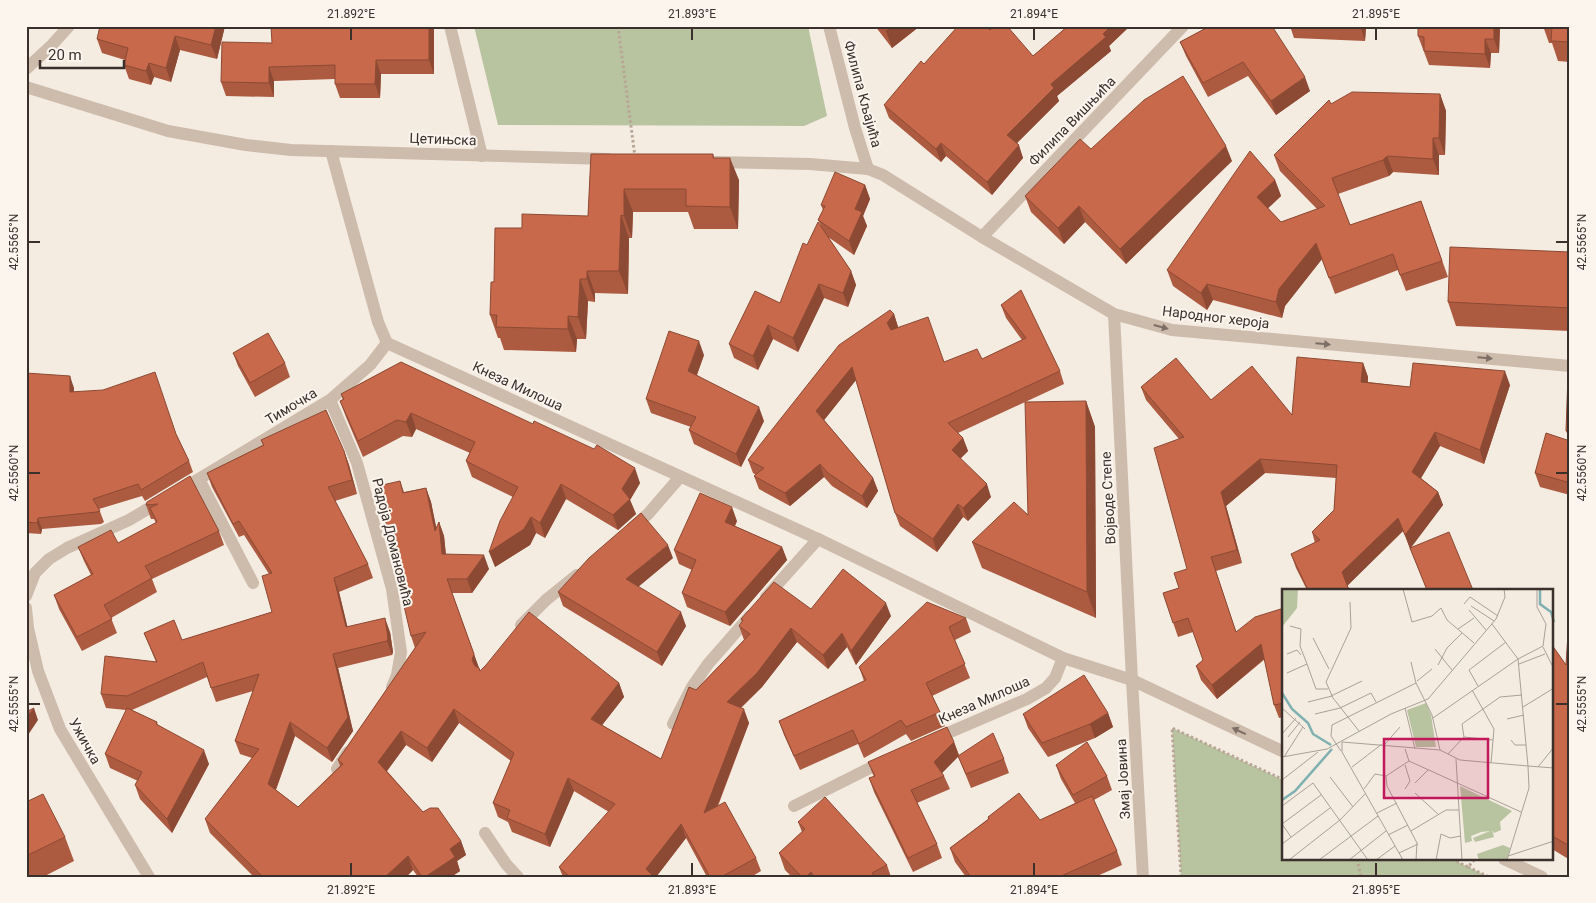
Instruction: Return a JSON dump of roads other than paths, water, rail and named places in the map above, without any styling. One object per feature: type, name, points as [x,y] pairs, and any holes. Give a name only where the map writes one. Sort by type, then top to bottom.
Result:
[{"type":"street","points":[[26,69],[69,26]]},
{"type":"street","points":[[450,26],[482,156]]},
{"type":"street","name":"Филипа Кљајића","points":[[829,26],[855,128],[868,169]]},
{"type":"street","name":"Филипа Вишњића","points":[[982,237],[1183,26]]},
{"type":"street","name":"Цетињска","points":[[26,87],[168,131],[255,146],[291,150],[636,160]]},
{"type":"street","points":[[331,151],[378,322],[387,343]]},
{"type":"street","points":[[704,162],[810,164],[868,169]]},
{"type":"street","name":"Народног хероја","points":[[868,169],[883,175],[982,237],[1114,314],[1172,330],[1570,366]]},
{"type":"street","name":"Војводе Степе","points":[[1114,314],[1132,680]]},
{"type":"street","name":"Тимочка","points":[[30,572],[55,555],[129,520],[330,400],[370,365],[387,343]]},
{"type":"street","name":"Кнеза Милоша","points":[[387,343],[818,539],[1064,658],[1132,680],[1282,751]]},
{"type":"street","name":"Радоја Домановића","points":[[330,400],[357,463],[392,589],[401,652],[397,675],[386,696]]},
{"type":"street","points":[[622,538],[648,514],[680,476]]},
{"type":"street","points":[[199,479],[253,583]]},
{"type":"street","points":[[673,724],[692,687],[708,664],[818,539]]},
{"type":"street","points":[[512,636],[546,600],[588,566]]},
{"type":"street","points":[[26,596],[30,572]]},
{"type":"street","name":"Ужичка","points":[[26,608],[28,628],[38,671],[60,729],[149,877]]},
{"type":"street","name":"Кнеза Милоша","points":[[920,745],[1027,699],[1046,688],[1055,678],[1064,658]]},
{"type":"street","name":"Змај Јовина","points":[[1132,680],[1143,877]]},
{"type":"street","points":[[336,769],[353,745]]},
{"type":"street","points":[[794,806],[893,757]]},
{"type":"street","points":[[485,833],[506,864],[518,877]]},
{"type":"street","points":[[1506,860],[1542,877]]}]
